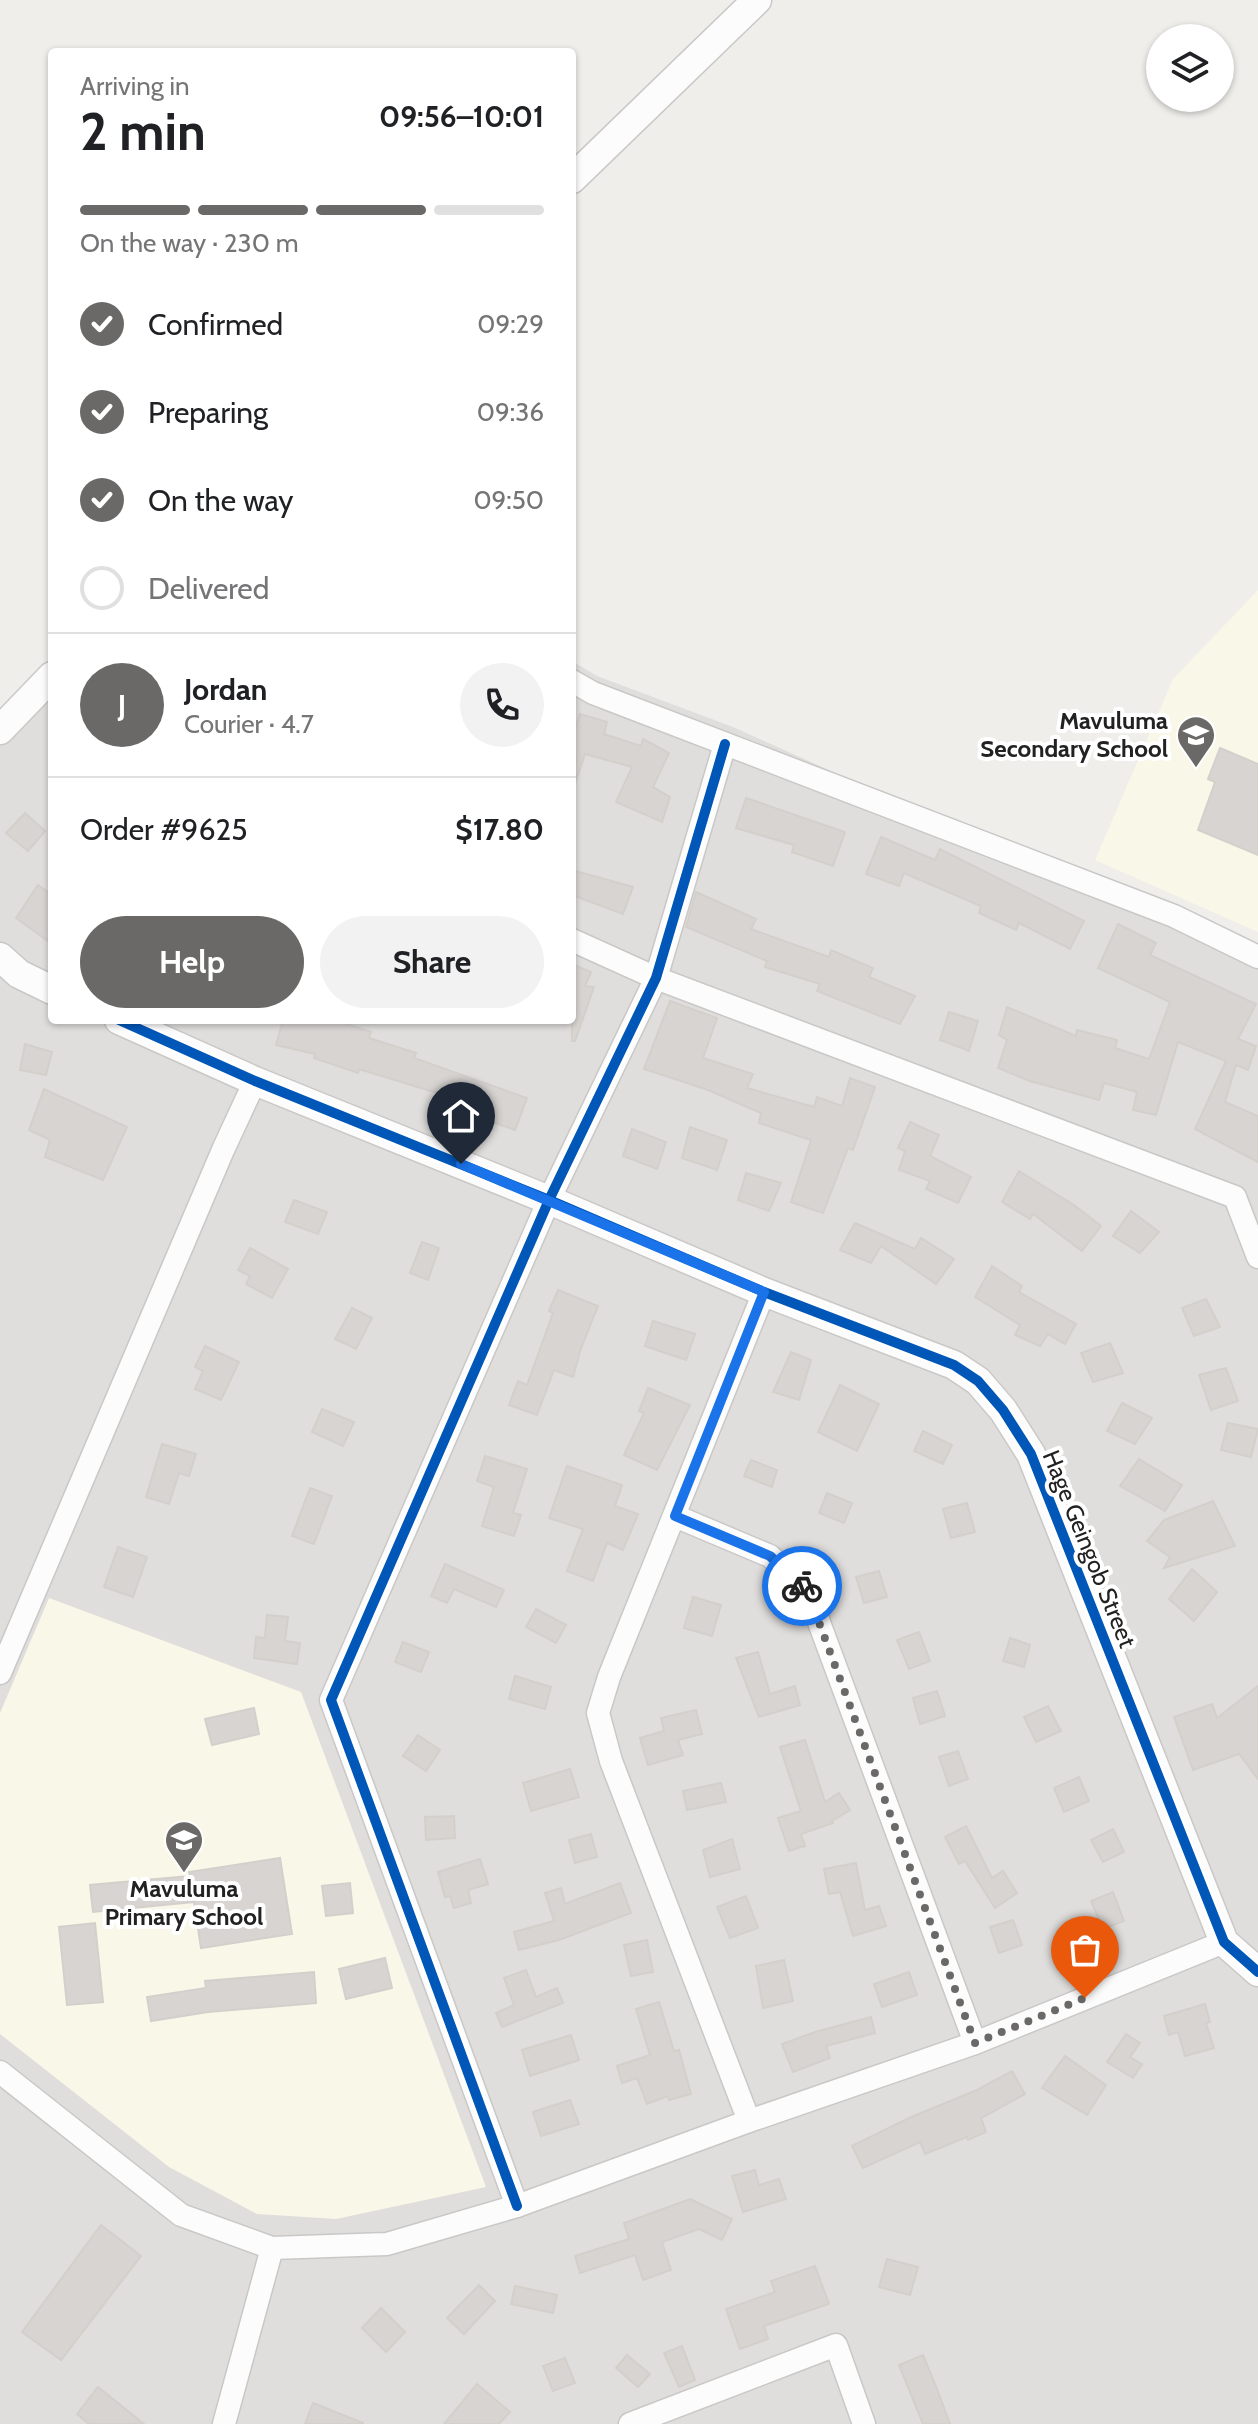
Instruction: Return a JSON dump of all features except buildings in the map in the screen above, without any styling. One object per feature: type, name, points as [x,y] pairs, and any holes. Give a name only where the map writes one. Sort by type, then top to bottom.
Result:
[{"type":"street","points":[[576,175],[757,0]]},
{"type":"street","points":[[0,730],[48,680]]},
{"type":"street","points":[[576,683],[593,693],[1174,916],[1258,957]]},
{"type":"street","points":[[517,2206],[331,1700],[549,1200],[656,978],[725,744]]},
{"type":"street","points":[[576,942],[656,978],[1235,1197],[1258,1257]]},
{"type":"street","points":[[0,957],[19,974],[48,988]]},
{"type":"street","name":"Hage Geingob Street","points":[[128,1024],[255,1081],[549,1200],[764,1292],[954,1365],[978,1381],[1003,1410],[1031,1454],[1224,1942],[1258,1972]]},
{"type":"street","points":[[0,1673],[255,1081]]},
{"type":"street","points":[[749,2121],[611,1761],[598,1713],[609,1677],[764,1292]]},
{"type":"street","points":[[675,1516],[770,1556],[807,1590],[975,2043]]},
{"type":"street","points":[[0,2072],[181,2215],[272,2248],[387,2244],[517,2206],[975,2043],[1224,1942]]},
{"type":"street","points":[[224,2424],[272,2248]]},
{"type":"street","points":[[630,2424],[836,2345],[864,2424]]},
{"type":"shaded area","name":"Mavuluma Secondary School","points":[[1258,590],[1258,932],[1095,860],[1173,679]]},
{"type":"shaded area","points":[[576,663],[597,676],[733,727],[1258,963],[1258,2424],[0,2424],[0,736],[48,682],[48,1024],[576,1024]]},
{"type":"shaded area","name":"Mavuluma Primary School","points":[[49,1598],[301,1692],[486,2187],[336,2219],[257,2214],[169,2167],[0,2034],[0,1713]]},
{"type":"cycle path","points":[[517,2206],[331,1700],[549,1200],[656,978],[725,744]]},
{"type":"cycle path","points":[[128,1024],[255,1081],[549,1200],[764,1292],[954,1365],[978,1381],[1003,1410],[1031,1454],[1224,1942],[1258,1972]]},
{"type":"way so far","points":[[802,1586],[807,1590],[975,2043],[1085,1998]]},
{"type":"place","name":"Mavuluma Secondary School","points":[[1196,769]]},
{"type":"place","name":"Mavuluma Primary School","points":[[184,1874]]},
{"type":"route","points":[[461,1164],[764,1292],[675,1516],[770,1556],[802,1586]]}]
